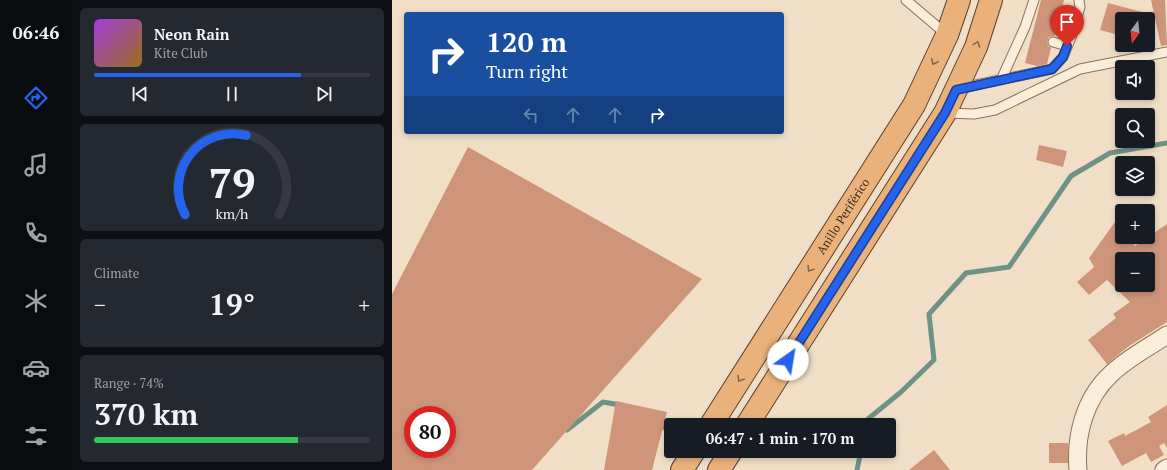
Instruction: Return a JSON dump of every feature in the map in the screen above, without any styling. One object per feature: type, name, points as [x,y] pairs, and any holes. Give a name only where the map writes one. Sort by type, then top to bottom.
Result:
[{"type":"highway","name":"Anillo Periférico","points":[[715,418],[914,105],[947,35],[959,0]]},
{"type":"highway","points":[[751,418],[945,113],[976,47],[991,0]]},
{"type":"highway","points":[[682,470],[690,458]]},
{"type":"highway","points":[[719,470],[727,458]]},
{"type":"street","points":[[1078,470],[1080,434],[1085,411],[1095,392],[1111,373],[1167,335]]},
{"type":"lane","points":[[906,0],[947,35]]},
{"type":"lane","points":[[1000,80],[1023,32],[1034,0]]},
{"type":"lane","points":[[956,90],[1052,69],[1063,57],[1072,35],[1080,7],[1080,0]]},
{"type":"lane","points":[[1023,32],[1032,36]]},
{"type":"lane","points":[[1053,42],[1067,46]]},
{"type":"lane","points":[[945,113],[974,114],[995,110],[1080,69],[1167,52]]},
{"type":"building","points":[[1041,0],[1064,0],[1055,36],[1049,37],[1047,41],[1048,46],[1051,48],[1047,64],[1037,66],[1025,63]]},
{"type":"building","points":[[1151,0],[1165,0],[1167,45],[1161,46],[1155,12],[1154,12]]},
{"type":"building","points":[[1108,3],[1142,12],[1115,12],[1115,34],[1100,30]]},
{"type":"building","points":[[1039,145],[1067,151],[1063,167],[1036,160]]},
{"type":"building","points":[[468,147],[702,279],[532,470],[392,470],[392,294]]},
{"type":"building","points":[[1115,222],[1115,244],[1133,244],[1135,246],[1138,244],[1155,244],[1155,232],[1167,224],[1167,322],[1129,346],[1107,364],[1088,340],[1116,318],[1113,314],[1130,302],[1120,292],[1155,292],[1155,252],[1115,252],[1115,288],[1107,280],[1089,295],[1077,282],[1094,267],[1089,258]]},
{"type":"building","points":[[616,401],[667,412],[665,418],[664,418],[664,424],[652,470],[604,470]]},
{"type":"building","points":[[1167,405],[1167,448],[1164,443],[1159,446],[1164,455],[1151,462],[1146,453],[1122,466],[1108,441],[1124,433],[1125,436],[1151,422],[1148,417]]},
{"type":"building","points":[[1049,443],[1068,443],[1068,463],[1049,463]]},
{"type":"building","points":[[934,450],[950,470],[909,470]]},
{"type":"waterway","points":[[869,418],[901,392],[934,360],[929,314],[966,273],[1009,267],[1071,176],[1110,153],[1167,143]]},
{"type":"waterway","points":[[567,430],[603,402],[620,405]]},
{"type":"waterway","points":[[659,422],[664,427]]},
{"type":"waterway","points":[[857,470],[860,458]]},
{"type":"route","points":[[788,360],[945,113],[956,90],[1014,76],[1052,69],[1063,57],[1067,46]]}]
